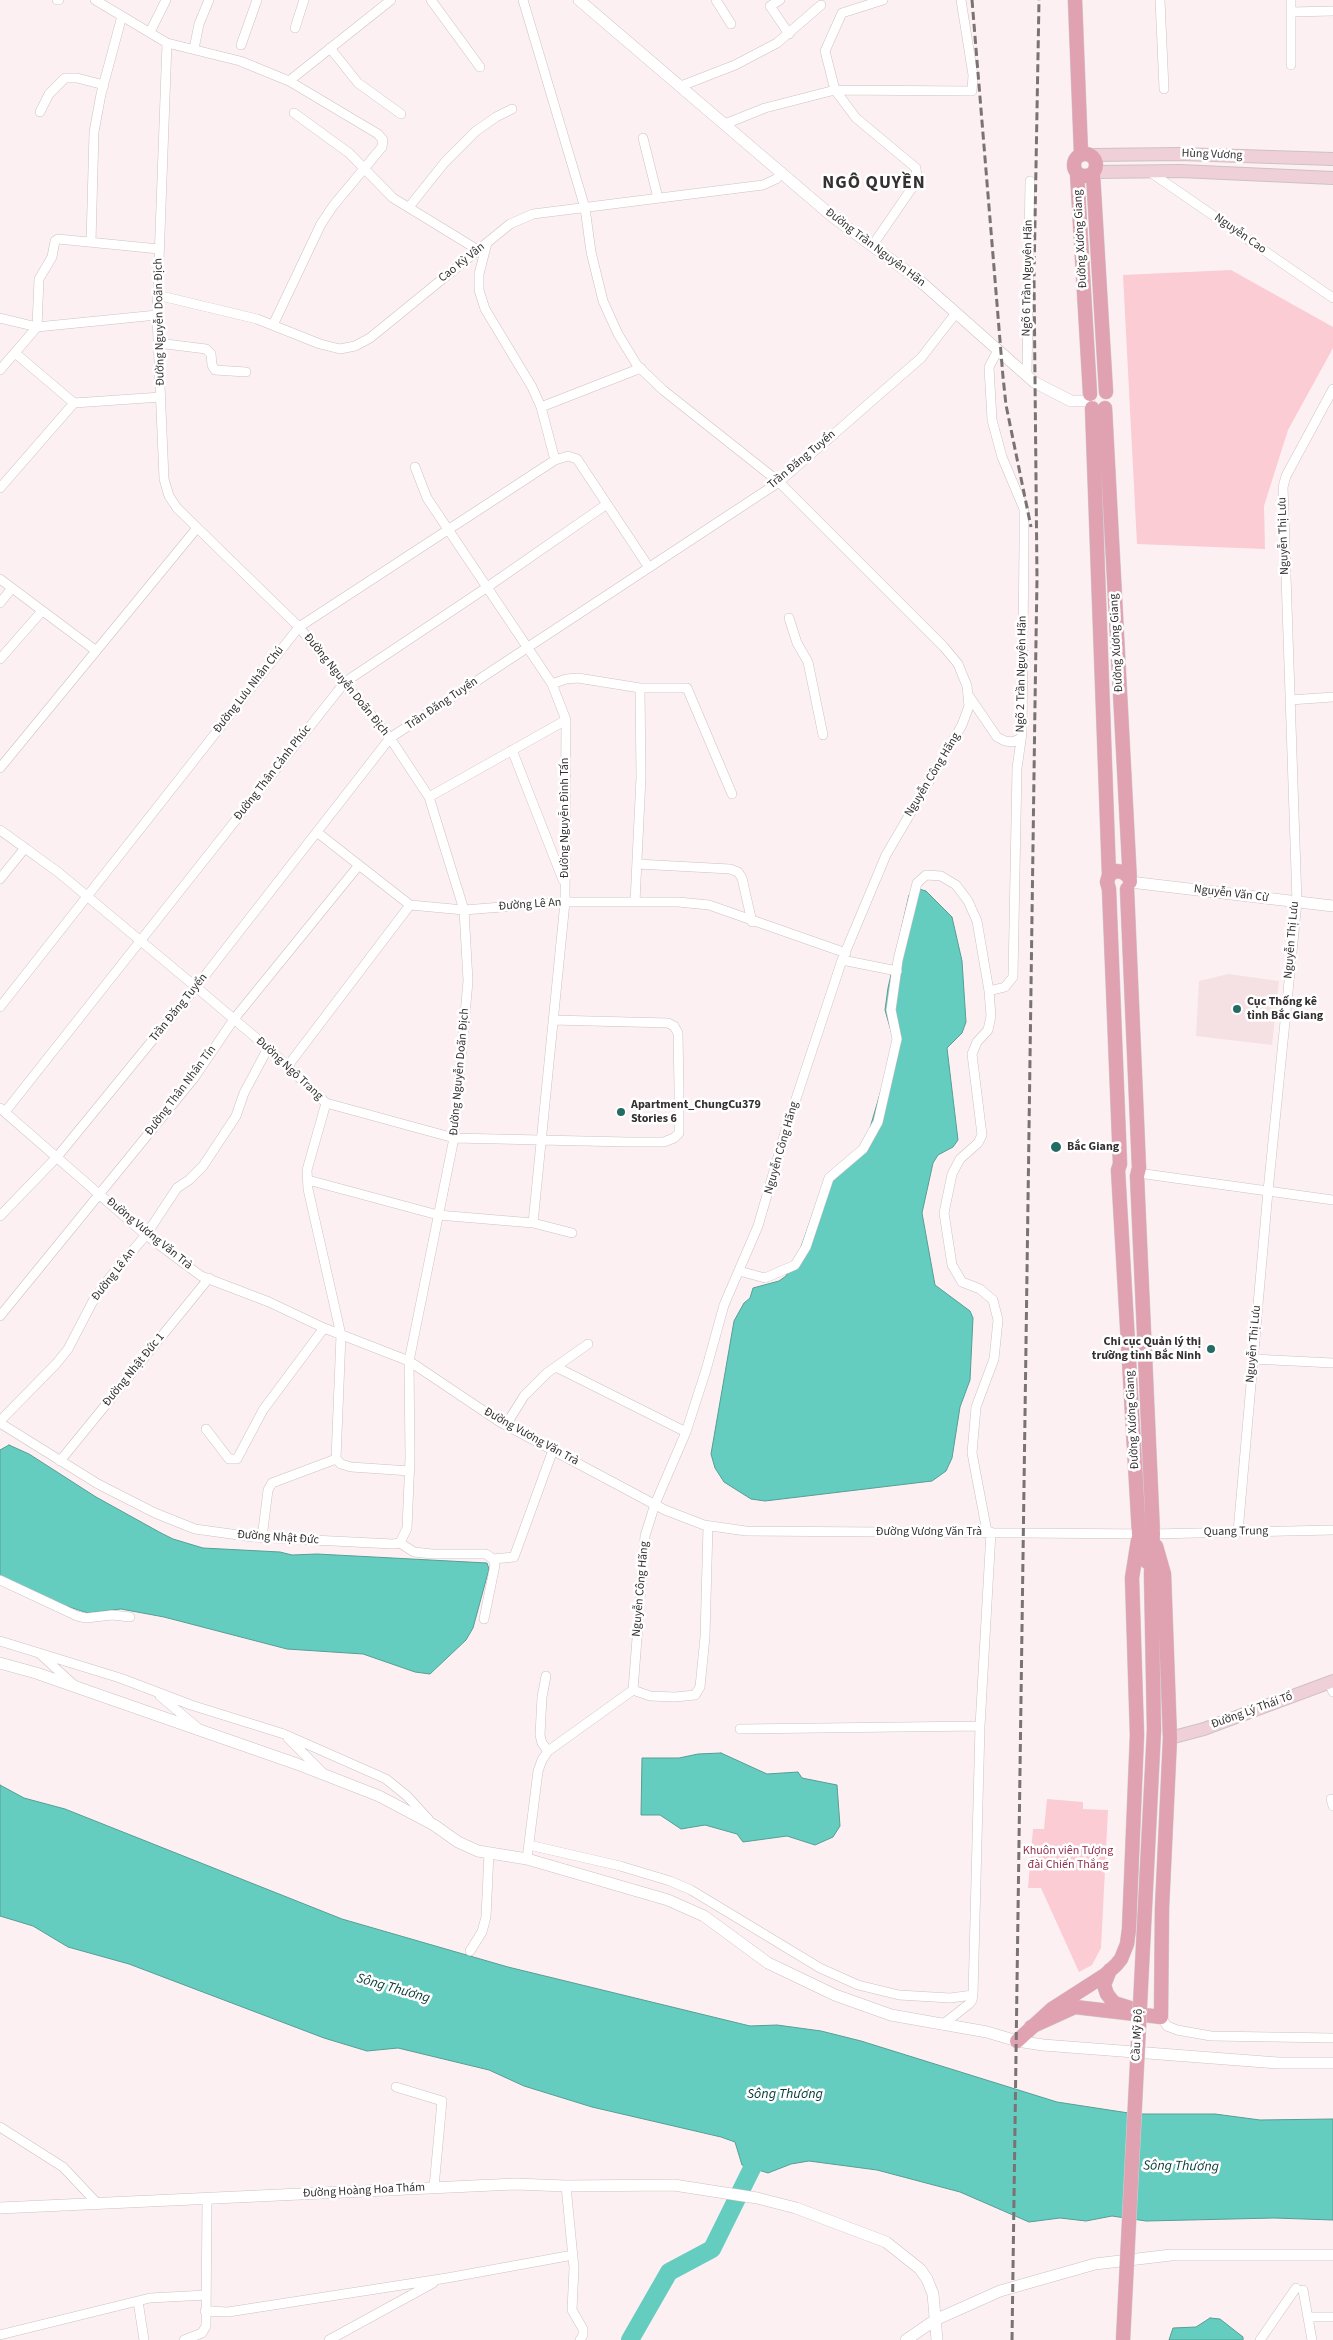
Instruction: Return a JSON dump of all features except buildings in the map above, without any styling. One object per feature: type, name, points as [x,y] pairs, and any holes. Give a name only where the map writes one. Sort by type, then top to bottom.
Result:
[{"type":"main road","points":[[1075,0],[1086,154]]},
{"type":"main road","points":[[1086,154],[1095,160],[1094,172],[1084,176],[1077,173],[1073,166],[1074,161],[1086,154]]},
{"type":"main road","name":"Hùng Vương","points":[[1086,154],[1180,154],[1333,159]]},
{"type":"main road","points":[[1180,154],[1180,171]]},
{"type":"main road","name":"Hùng Vương","points":[[1094,172],[1147,170],[1333,178]]},
{"type":"main road","name":"Đường Xương Giang","points":[[1094,172],[1106,392],[1109,402],[1094,403]]},
{"type":"main road","name":"Đường Xương Giang","points":[[1077,173],[1129,882],[1146,1534]]},
{"type":"main road","name":"Đường Xương Giang","points":[[1094,403],[1109,875]]},
{"type":"main road","points":[[1120,870],[1129,882],[1118,894],[1109,889],[1107,882],[1109,875],[1120,870]]},
{"type":"main road","name":"Đường Xương Giang","points":[[1109,889],[1120,1170],[1150,1572],[1154,1730]]},
{"type":"main road","points":[[1120,1170],[1129,1181],[1138,1171]]},
{"type":"main road","points":[[1146,1534],[1164,1574],[1170,1738],[1162,1908],[1161,2014]]},
{"type":"main road","points":[[1017,2041],[1052,2009],[1111,1970],[1121,1959],[1129,1929],[1138,1735],[1132,1578],[1146,1534]]},
{"type":"main road","name":"Đường Lý Thái Tổ","points":[[1170,1738],[1332,1685]]},
{"type":"main road","name":"Cầu Mỹ Độ","points":[[1123,2340],[1154,1730]]},
{"type":"main road","points":[[1111,1970],[1104,1985],[1107,1994],[1114,2003],[1125,2008],[1161,2014]]},
{"type":"main road","points":[[1031,2027],[1075,2007],[1161,2014]]},
{"type":"street","points":[[95,0],[167,42],[240,61],[289,81],[378,134],[383,140],[382,147],[333,206],[321,224],[273,325]]},
{"type":"street","points":[[150,32],[166,0]]},
{"type":"street","points":[[194,49],[200,24],[209,0]]},
{"type":"street","points":[[240,45],[257,0]]},
{"type":"street","points":[[295,28],[304,0]]},
{"type":"street","points":[[289,81],[391,0]]},
{"type":"street","points":[[431,0],[480,67]]},
{"type":"street","name":"Nguyễn Công Hãng","points":[[523,0],[585,208],[591,252],[603,301],[618,334],[641,368],[663,390],[779,482],[944,647],[958,664],[967,686],[969,706],[962,725],[886,855],[869,891],[844,956],[787,1126],[758,1226],[724,1304],[706,1370],[686,1432],[654,1504],[645,1536],[633,1690]]},
{"type":"street","name":"Đường Trần Nguyên Hãn","points":[[579,0],[782,172],[833,218],[920,281],[1034,382],[1071,401],[1094,403]]},
{"type":"street","points":[[716,0],[731,24]]},
{"type":"street","points":[[780,0],[770,6],[789,34]]},
{"type":"street","points":[[872,246],[914,185],[917,178],[916,168],[856,118],[835,90],[825,51],[842,13],[883,0]]},
{"type":"street","points":[[725,124],[765,108],[835,90],[972,91],[973,75],[961,0]]},
{"type":"street","points":[[1160,0],[1164,89]]},
{"type":"street","points":[[1291,0],[1291,65]]},
{"type":"street","points":[[681,86],[754,55],[777,43],[821,5]]},
{"type":"street","points":[[1292,12],[1333,11]]},
{"type":"street","points":[[91,242],[94,132],[122,16]]},
{"type":"street","name":"Đường Nguyễn Doãn Địch","points":[[167,42],[157,315],[164,479],[169,496],[177,508],[299,627],[390,738],[429,797],[464,910],[468,980],[454,1138],[409,1361]]},
{"type":"street","points":[[330,48],[358,82],[401,114]]},
{"type":"street","points":[[40,112],[49,94],[65,78],[77,78],[104,85]]},
{"type":"street","points":[[408,207],[445,162],[476,131],[496,117],[512,110]]},
{"type":"street","points":[[294,113],[333,140],[381,186],[408,207],[478,250]]},
{"type":"street","points":[[643,138],[658,198]]},
{"type":"street","name":"Nguyễn Cao","points":[[1147,170],[1333,298]]},
{"type":"street","name":"Cao Kỳ Vân","points":[[157,295],[228,311],[273,325],[320,344],[340,348],[355,346],[370,338],[510,224],[533,214],[762,185],[776,179],[782,172]]},
{"type":"street","name":"Ngõ 6 Trần Nguyên Hãn","points":[[1027,375],[1030,182]]},
{"type":"street","points":[[0,370],[37,327],[39,279],[52,257],[55,241],[58,239],[159,249]]},
{"type":"street","points":[[487,243],[479,274],[479,290],[485,310],[493,326],[532,387],[541,407],[555,460],[568,456],[577,459],[648,566]]},
{"type":"street","name":"Trần Đăng Tuyển","points":[[0,1216],[57,1157],[196,987],[318,833],[390,738],[648,566],[779,482],[921,358],[956,313]]},
{"type":"street","points":[[0,318],[37,327],[157,315]]},
{"type":"street","points":[[158,343],[206,349],[211,354],[212,365],[215,370],[246,372]]},
{"type":"street","name":"Ngõ 2 Trần Nguyên Hãn","points":[[990,991],[1006,987],[1013,977],[1017,768],[1021,738],[1024,509],[1002,457],[992,420],[989,367],[998,350]]},
{"type":"street","points":[[15,353],[74,404]]},
{"type":"street","points":[[541,407],[641,368]]},
{"type":"street","name":"Nguyễn Thị Lưu","points":[[1238,1532],[1296,902],[1283,487],[1286,476],[1333,389]]},
{"type":"street","points":[[0,488],[74,404],[161,396]]},
{"type":"street","name":"Đường Lưu Nhân Chú","points":[[0,1007],[299,627],[555,460]]},
{"type":"street","name":"Đường Nguyễn Đình Tấn","points":[[415,467],[426,498],[552,684],[566,720],[565,902],[533,1223]]},
{"type":"street","name":"Đường Thân Cảnh Phúc","points":[[2,1110],[345,682],[607,504]]},
{"type":"street","points":[[0,768],[197,528]]},
{"type":"street","points":[[0,579],[95,650]]},
{"type":"street","points":[[0,603],[12,588]]},
{"type":"street","points":[[0,659],[42,611]]},
{"type":"street","points":[[789,618],[797,643],[808,662],[823,735]]},
{"type":"street","points":[[552,684],[566,679],[578,678],[640,688],[687,688],[732,794]]},
{"type":"street","points":[[635,902],[641,777],[640,688]]},
{"type":"street","points":[[968,694],[998,737],[1005,742],[1013,742],[1021,738]]},
{"type":"street","points":[[1290,700],[1333,697]]},
{"type":"street","points":[[429,797],[566,720]]},
{"type":"street","points":[[512,750],[565,885]]},
{"type":"street","name":"Đường Ngô Trang","points":[[0,830],[58,872],[196,987],[268,1048],[326,1103],[454,1138],[664,1142],[674,1138],[678,1133],[678,1033],[674,1026],[668,1023],[553,1020]]},
{"type":"street","points":[[287,1067],[410,905],[318,833]]},
{"type":"street","points":[[0,879],[25,848]]},
{"type":"street","points":[[637,864],[730,869],[738,872],[742,878],[752,922]]},
{"type":"street","name":"Đường Thân Nhân Tín","points":[[0,1316],[194,1078],[234,1019],[359,865]]},
{"type":"street","points":[[739,1271],[765,1278],[795,1265],[806,1247],[829,1178],[863,1149],[878,1122],[897,1039],[891,1010],[898,960],[917,883],[926,875],[941,876],[956,885],[968,900],[977,921],[990,991],[991,1016],[988,1030],[977,1042],[972,1054],[982,1135],[978,1144],[960,1159],[952,1174],[944,1213],[952,1265],[962,1282],[980,1289],[993,1300],[998,1320],[994,1359],[976,1407],[972,1453],[989,1532],[980,1726],[973,1995],[969,2004],[942,2025]]},
{"type":"street","name":"Nguyễn Văn Cừ","points":[[1129,882],[1333,906]]},
{"type":"street","name":"Đường Lê An","points":[[410,905],[464,910],[565,902],[678,902],[709,905],[844,956],[897,971]]},
{"type":"street","name":"Đường Lê An","points":[[0,1422],[41,1381],[62,1356],[80,1329],[93,1301],[111,1276],[146,1235],[177,1188],[192,1178],[203,1166],[229,1128],[268,1048]]},
{"type":"street","points":[[326,1103],[307,1170],[340,1335],[336,1459],[341,1464],[352,1467],[410,1471]]},
{"type":"street","name":"Đường Vương Văn Trà","points":[[2,1110],[146,1235],[201,1276],[269,1302],[340,1335],[409,1361],[506,1425],[654,1504],[708,1526],[746,1531],[1146,1534]]},
{"type":"street","points":[[1138,1171],[1333,1200]]},
{"type":"street","points":[[308,1180],[438,1215],[533,1223],[572,1233]]},
{"type":"street","name":"Đường Nhật Đức 1","points":[[60,1461],[208,1278]]},
{"type":"street","points":[[206,1429],[229,1459],[237,1459],[263,1410],[324,1328]]},
{"type":"street","points":[[506,1425],[524,1396],[556,1366],[588,1344]]},
{"type":"street","points":[[1253,1359],[1333,1363]]},
{"type":"street","points":[[409,1361],[410,1471],[407,1528],[400,1543],[414,1552],[486,1554],[493,1559],[495,1565],[484,1620]]},
{"type":"street","points":[[556,1366],[686,1432]]},
{"type":"street","name":"Đường Nhật Đức","points":[[0,1422],[98,1484],[180,1524],[220,1534],[262,1538],[375,1544],[400,1543]]},
{"type":"street","points":[[493,1559],[514,1556],[554,1450]]},
{"type":"street","points":[[262,1538],[268,1490],[272,1483],[336,1459]]},
{"type":"street","points":[[527,1859],[538,1771],[548,1751],[633,1690],[650,1696],[675,1697],[695,1695],[700,1687],[705,1637],[708,1526]]},
{"type":"street","name":"Quang Trung","points":[[1146,1534],[1333,1530]]},
{"type":"street","points":[[0,1580],[76,1616],[86,1618],[112,1615],[130,1616]]},
{"type":"street","points":[[0,1642],[37,1651],[284,1734],[386,1779],[407,1796],[434,1825]]},
{"type":"street","points":[[37,1651],[74,1685]]},
{"type":"street","points":[[0,1663],[36,1672],[74,1685],[325,1775],[378,1796],[434,1825],[458,1842],[478,1851],[527,1859],[668,1900],[704,1916],[768,1963],[835,1995],[891,2015],[987,2032],[1017,2041],[1278,2063],[1333,2063]]},
{"type":"street","points":[[546,1676],[542,1697],[540,1735],[542,1743],[548,1751]]},
{"type":"street","points":[[156,1692],[200,1729]]},
{"type":"street","points":[[740,1729],[980,1726]]},
{"type":"street","points":[[284,1734],[325,1775]]},
{"type":"street","points":[[529,1845],[620,1866],[670,1881],[692,1890],[820,1968],[858,1985],[899,1996],[950,1998],[973,1995]]},
{"type":"street","points":[[470,1951],[482,1932],[486,1917],[489,1853]]},
{"type":"street","points":[[1161,2014],[1167,2026],[1177,2030],[1211,2036],[1333,2038]]},
{"type":"street","points":[[396,2087],[442,2101],[434,2187]]},
{"type":"street","points":[[0,2127],[63,2167],[97,2203]]},
{"type":"street","name":"Đường Hoàng Hoa Thám","points":[[0,2208],[515,2184],[566,2186],[674,2185],[757,2198],[804,2210],[886,2242],[920,2268],[928,2279],[933,2294],[935,2320]]},
{"type":"street","points":[[566,2186],[573,2255],[572,2310],[583,2330],[580,2340]]},
{"type":"street","points":[[184,2340],[202,2333],[206,2326],[207,2198]]},
{"type":"street","points":[[906,2340],[935,2320],[1000,2291],[1095,2264],[1141,2258],[1204,2254],[1333,2255]]},
{"type":"street","points":[[205,2311],[228,2312],[440,2279],[573,2255]]},
{"type":"street","points":[[329,2340],[440,2279]]},
{"type":"street","points":[[1260,2340],[1300,2289],[1312,2340]]},
{"type":"street","points":[[0,2334],[150,2298],[206,2295]]},
{"type":"street","points":[[138,2301],[144,2340]]},
{"type":"street","points":[[1308,2318],[1333,2317]]},
{"type":"street","points":[[935,2320],[937,2340]]},
{"type":"shaded area","name":"Cục Thống kê tỉnh Bắc Giang","points":[[1228,974],[1279,981],[1272,1045],[1196,1036],[1199,981]]},
{"type":"green space","points":[[1231,270],[1333,327],[1333,348],[1288,430],[1264,506],[1265,549],[1137,544],[1123,275]]},
{"type":"green space","name":"Khuôn viên Tượng đài Chiến Thắng","points":[[1047,1799],[1083,1802],[1083,1809],[1108,1810],[1101,1948],[1092,1965],[1079,1972],[1041,1888],[1028,1888],[1033,1829],[1044,1829]]},
{"type":"water","points":[[919,889],[926,891],[952,917],[962,961],[966,1022],[962,1033],[947,1048],[958,1140],[953,1147],[938,1155],[933,1163],[922,1213],[935,1285],[970,1311],[973,1318],[970,1380],[960,1407],[952,1458],[946,1471],[932,1481],[765,1501],[751,1499],[724,1482],[715,1468],[711,1454],[734,1321],[744,1303],[750,1298],[753,1288],[779,1281],[786,1276],[799,1253],[821,1190],[864,1148],[890,1060],[893,1038],[885,1010],[888,988],[909,895]]},
{"type":"water","points":[[9,1445],[29,1454],[96,1497],[161,1533],[173,1539],[203,1548],[280,1552],[292,1555],[317,1554],[487,1563],[489,1569],[473,1628],[466,1640],[430,1674],[415,1672],[363,1654],[287,1649],[164,1617],[121,1609],[88,1613],[66,1606],[0,1576],[0,1450]]},
{"type":"water","points":[[721,1753],[767,1774],[798,1772],[802,1778],[837,1785],[840,1826],[833,1837],[815,1845],[787,1836],[743,1842],[737,1834],[705,1825],[681,1829],[660,1815],[641,1815],[642,1758],[679,1758],[698,1754]]},
{"type":"water","name":"Sông Thương","points":[[0,1785],[24,1798],[65,1809],[342,1919],[508,1967],[750,2026],[777,2025],[821,2031],[861,2041],[1057,2102],[1135,2114],[1215,2114],[1260,2120],[1333,2119],[1333,2220],[1274,2218],[1146,2221],[1112,2216],[1086,2221],[1060,2218],[1029,2222],[960,2192],[877,2170],[809,2161],[791,2164],[768,2173],[742,2165],[735,2142],[721,2137],[592,2107],[524,2086],[489,2070],[398,2048],[367,2051],[324,2038],[129,1964],[68,1947],[33,1926],[0,1916]]},
{"type":"water","points":[[1210,2318],[1220,2319],[1243,2337],[1243,2340],[1169,2340],[1173,2328],[1196,2327]]},
{"type":"waterway","points":[[630,2340],[669,2272],[712,2249],[763,2146]]},
{"type":"railway","points":[[972,0],[1006,405],[1031,527]]},
{"type":"railway","points":[[1012,2340],[1037,579],[1034,278],[1039,0]]},
{"type":"place","name":"Cục Thống kê tỉnh Bắc Giang","points":[[1237,1009]]},
{"type":"place","name":"Apartment_ChungCu379 Stories 6","points":[[621,1112]]},
{"type":"place","name":"Bắc Giang","points":[[1056,1147]]},
{"type":"place","name":"Chi cục Quản lý thị trường tỉnh Bắc Ninh","points":[[1211,1349]]},
{"type":"district","name":"NGÔ QUYỀN","points":[[874,184]]}]
